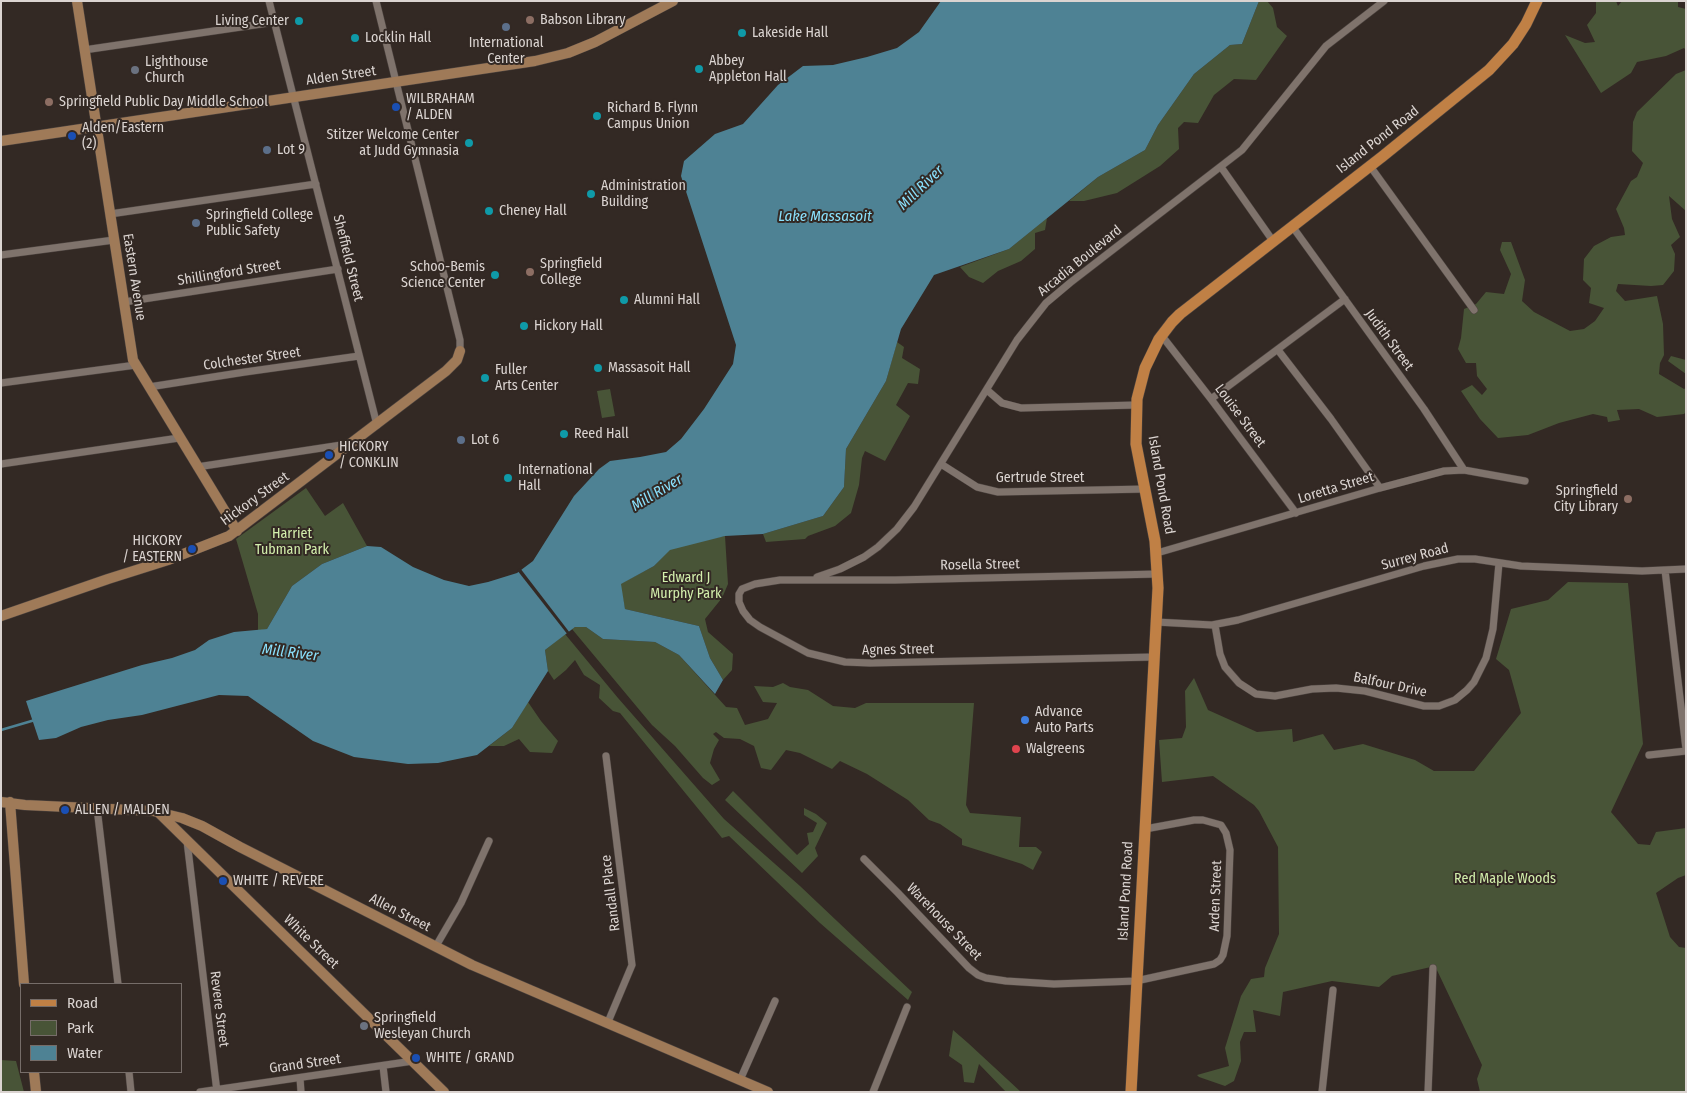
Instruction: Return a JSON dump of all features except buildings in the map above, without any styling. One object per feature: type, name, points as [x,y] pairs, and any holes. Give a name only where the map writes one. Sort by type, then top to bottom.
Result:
[{"type":"main road","name":"Eastern Avenue","points":[[77,1],[133,360],[237,531]]},
{"type":"main road","name":"Alden Street","points":[[1,142],[522,64],[559,56],[595,42],[674,1]]},
{"type":"main road","name":"Island Pond Road","points":[[1131,1092],[1158,574],[1157,553],[1136,444],[1136,405],[1145,368],[1162,336],[1180,314],[1370,166],[1489,70],[1512,44],[1526,24],[1537,1]]},
{"type":"main road","name":"Hickory Street","points":[[1,616],[168,560],[229,536],[377,425],[452,365],[460,351]]},
{"type":"main road","name":"Allen Street","points":[[4,800],[32,805],[158,812],[182,818],[202,826],[472,964],[768,1092]]},
{"type":"main road","points":[[4,800],[24,983]]},
{"type":"main road","name":"White Street","points":[[158,812],[444,1092]]},
{"type":"main road","points":[[34,1073],[36,1092]]},
{"type":"street","name":"Sheffield Street","points":[[269,1],[377,425]]},
{"type":"street","points":[[376,1],[460,340],[460,351]]},
{"type":"street","name":"Arcadia Boulevard","points":[[802,579],[840,569],[864,557],[897,529],[914,507],[1017,340],[1035,315],[1047,302],[1221,167],[1249,143],[1326,46],[1384,1]]},
{"type":"street","points":[[84,50],[274,22]]},
{"type":"street","points":[[1370,166],[1474,310]]},
{"type":"street","points":[[1221,167],[1273,240]]},
{"type":"street","points":[[110,214],[316,184]]},
{"type":"street","name":"Judith Street","points":[[1292,226],[1424,409],[1464,470]]},
{"type":"street","points":[[1,255],[114,240]]},
{"type":"street","name":"Shillingford Street","points":[[124,302],[338,269]]},
{"type":"street","points":[[1211,399],[1345,299]]},
{"type":"street","name":"Louise Street","points":[[1162,336],[1296,513]]},
{"type":"street","points":[[1278,350],[1380,488]]},
{"type":"street","name":"Colchester Street","points":[[149,388],[359,356]]},
{"type":"street","points":[[1,383],[136,364]]},
{"type":"street","points":[[986,390],[1002,403],[1021,408],[1136,405]]},
{"type":"street","points":[[1,464],[179,438]]},
{"type":"street","points":[[197,466],[352,444]]},
{"type":"street","name":"Gertrude Street","points":[[941,464],[977,487],[992,492],[1146,489]]},
{"type":"street","name":"Loretta Street","points":[[1157,553],[1440,472],[1464,470],[1526,482]]},
{"type":"street","name":"Surrey Road","points":[[1156,622],[1215,624],[1238,620],[1448,560],[1475,558],[1499,564],[1578,569],[1686,570]]},
{"type":"street","name":"Balfour Drive","points":[[1215,624],[1220,654],[1225,667],[1238,683],[1256,694],[1275,696],[1318,688],[1346,688],[1424,706],[1438,706],[1455,700],[1467,690],[1474,682],[1486,658],[1493,629],[1499,564]]},
{"type":"street","points":[[1648,755],[1686,750],[1665,570]]},
{"type":"street","name":"Rosella Street","points":[[802,579],[1158,574]]},
{"type":"street","name":"Agnes Street","points":[[802,579],[770,581],[742,588],[738,594],[741,607],[750,620],[760,627],[808,653],[831,660],[870,663],[1154,657]]},
{"type":"street","name":"Randall Place","points":[[606,756],[632,964],[608,1022]]},
{"type":"street","points":[[97,808],[118,983]]},
{"type":"street","name":"Arden Street","points":[[1136,981],[1216,963],[1224,952],[1227,936],[1230,850],[1224,829],[1216,823],[1200,820],[1145,828]]},
{"type":"street","name":"Revere Street","points":[[187,841],[217,1091]]},
{"type":"street","points":[[436,946],[461,903],[489,841]]},
{"type":"street","name":"Warehouse Street","points":[[864,859],[969,968],[978,975],[995,980],[1054,984],[1136,981]]},
{"type":"street","points":[[1428,1092],[1433,968]]},
{"type":"street","points":[[1322,1092],[1333,990]]},
{"type":"street","points":[[740,1080],[775,1001]]},
{"type":"street","points":[[873,1092],[907,1007]]},
{"type":"street","name":"Grand Street","points":[[200,1092],[413,1061]]},
{"type":"street","points":[[383,1066],[386,1092]]},
{"type":"street","points":[[129,1073],[131,1092]]},
{"type":"street","points":[[300,1078],[301,1092]]},
{"type":"green space","points":[[1259,1],[1267,1],[1273,8],[1277,27],[1287,36],[1256,80],[1234,79],[1214,95],[1198,123],[1184,122],[1178,128],[1179,149],[1160,166],[1117,193],[1084,201],[1069,201],[1098,177],[1145,150],[1158,125],[1194,74],[1230,45],[1242,44]]},
{"type":"green space","points":[[1596,1],[1616,1],[1618,6],[1622,1],[1678,1],[1678,7],[1686,9],[1686,50],[1684,48],[1666,56],[1637,62],[1631,73],[1601,93],[1565,35],[1585,43],[1595,42],[1587,25],[1596,13]]},
{"type":"green space","points":[[1686,70],[1686,211],[1669,196],[1672,219],[1680,237],[1671,245],[1675,254],[1674,271],[1663,285],[1618,284],[1616,291],[1625,301],[1657,296],[1663,324],[1664,355],[1660,363],[1659,374],[1684,389],[1686,388],[1686,412],[1684,414],[1657,417],[1639,409],[1617,410],[1620,420],[1608,422],[1607,417],[1593,414],[1559,423],[1528,435],[1498,438],[1480,419],[1461,391],[1472,385],[1482,395],[1487,389],[1477,376],[1476,363],[1466,363],[1458,349],[1464,309],[1476,304],[1486,292],[1504,294],[1511,274],[1500,250],[1502,242],[1511,242],[1525,280],[1522,301],[1534,312],[1570,331],[1584,329],[1595,321],[1604,308],[1589,303],[1591,288],[1583,280],[1584,259],[1594,246],[1611,237],[1625,235],[1616,209],[1631,181],[1637,177],[1643,163],[1632,151],[1633,122],[1637,112],[1676,74]]},
{"type":"green space","points":[[1047,218],[1045,230],[1035,233],[1035,249],[1021,261],[998,271],[983,283],[969,277],[960,267],[1009,249]]},
{"type":"green space","points":[[897,342],[904,347],[902,358],[920,369],[918,384],[908,383],[896,405],[910,416],[885,461],[865,451],[862,458],[859,485],[851,513],[835,526],[808,536],[805,539],[766,542],[763,534],[823,516],[844,487],[846,449],[886,381]]},
{"type":"green space","points":[[1671,356],[1686,360],[1686,374],[1668,361]]},
{"type":"green space","points":[[610,389],[615,416],[602,418],[597,391]]},
{"type":"green space","name":"Harriet Tubman Park","points":[[306,488],[325,516],[343,503],[367,546],[322,564],[292,586],[267,629],[258,631],[258,614],[236,539]]},
{"type":"green space","name":"Edward J Murphy Park","points":[[725,536],[728,584],[722,598],[705,619],[708,632],[733,654],[732,670],[723,680],[710,658],[699,626],[625,609],[620,584],[654,566],[675,544]]},
{"type":"green space","name":"Red Maple Woods","points":[[1568,582],[1628,583],[1643,744],[1611,812],[1638,844],[1650,845],[1656,832],[1686,828],[1686,875],[1678,878],[1656,893],[1670,937],[1679,947],[1686,948],[1686,1092],[1480,1092],[1477,1079],[1482,1065],[1435,966],[1392,976],[1379,987],[1332,981],[1283,992],[1280,1016],[1253,1010],[1256,1032],[1244,1032],[1240,1042],[1241,1061],[1234,1081],[1225,1086],[1199,1077],[1197,1075],[1229,1066],[1225,1048],[1241,996],[1251,979],[1264,977],[1265,968],[1279,934],[1278,847],[1254,805],[1213,776],[1162,782],[1159,740],[1182,738],[1186,727],[1185,691],[1194,678],[1208,710],[1257,732],[1292,729],[1293,742],[1323,734],[1334,750],[1363,744],[1415,760],[1434,771],[1474,771],[1521,713],[1509,670],[1496,659],[1511,609],[1548,600]]},
{"type":"green space","points":[[575,627],[586,627],[603,639],[655,642],[679,655],[726,707],[737,708],[745,725],[768,719],[777,703],[763,702],[754,686],[773,687],[783,683],[790,687],[808,690],[833,706],[855,708],[866,703],[974,703],[966,805],[970,813],[1021,817],[1019,847],[1036,847],[1042,852],[1033,870],[1022,864],[962,845],[962,839],[940,824],[929,820],[908,800],[867,774],[840,761],[832,769],[800,753],[786,750],[771,770],[761,768],[754,746],[740,739],[724,738],[716,732],[713,734],[719,740],[710,763],[720,780],[712,785],[652,725],[572,629]]},
{"type":"green space","points":[[565,634],[618,698],[724,819],[800,886],[912,992],[908,1000],[820,923],[729,836],[722,838],[620,713],[613,711],[599,698],[600,685],[584,675],[575,660],[554,680],[548,671],[545,650]]},
{"type":"green space","points":[[528,702],[558,741],[552,753],[530,752],[519,739],[504,746],[489,746],[512,728]]},
{"type":"green space","points":[[733,791],[797,855],[809,844],[807,833],[813,832],[817,823],[804,815],[804,808],[816,814],[827,823],[815,848],[818,856],[802,873],[725,800]]},
{"type":"green space","points":[[953,1030],[1021,1092],[1006,1092],[979,1064],[974,1083],[964,1082],[962,1065],[949,1056]]},
{"type":"green space","points":[[1,1060],[16,1061],[24,1092],[1,1092]]},
{"type":"water","name":"Lake Massasoit","points":[[941,1],[1259,1],[1242,44],[1230,45],[1194,74],[1158,125],[1145,150],[1098,177],[1009,249],[934,275],[901,329],[886,381],[846,449],[844,487],[823,516],[763,534],[725,536],[670,550],[654,566],[621,584],[625,609],[699,626],[710,658],[723,680],[715,694],[679,655],[655,642],[603,639],[586,627],[575,627],[545,650],[548,671],[512,728],[477,755],[438,763],[408,764],[354,757],[313,741],[248,696],[219,695],[142,715],[108,720],[81,727],[56,738],[39,740],[26,701],[142,665],[172,658],[195,650],[209,640],[234,632],[267,629],[292,586],[322,564],[367,546],[381,547],[413,567],[444,580],[469,586],[517,573],[533,561],[574,496],[599,469],[610,461],[666,452],[681,439],[704,409],[733,364],[736,345],[681,176],[684,161],[715,134],[743,124],[778,85],[803,66],[833,65],[897,48],[919,32]]},
{"type":"pier","points":[[520,568],[570,633],[568,635],[517,570]]},
{"type":"waterway","name":"Mill River","points":[[1,730],[35,720]]},
{"type":"place","name":"Babson Library","points":[[530,20]]},
{"type":"place","name":"Living Center","points":[[299,21]]},
{"type":"place","name":"International Center","points":[[506,27]]},
{"type":"place","name":"Lakeside Hall","points":[[742,33]]},
{"type":"place","name":"Locklin Hall","points":[[355,38]]},
{"type":"place","name":"Abbey Appleton Hall","points":[[699,69]]},
{"type":"place","name":"Lighthouse Church","points":[[135,70]]},
{"type":"place","name":"Springfield Public Day Middle School","points":[[49,102]]},
{"type":"place","name":"WILBRAHAM / ALDEN","points":[[396,107]]},
{"type":"place","name":"Richard B. Flynn Campus Union","points":[[597,116]]},
{"type":"place","name":"Alden/Eastern (2)","points":[[72,136]]},
{"type":"place","name":"Stitzer Welcome Center at Judd Gymnasia","points":[[469,143]]},
{"type":"place","name":"Lot 9","points":[[267,150]]},
{"type":"place","name":"Administration Building","points":[[591,194]]},
{"type":"place","name":"Cheney Hall","points":[[489,211]]},
{"type":"place","name":"Springfield College Public Safety","points":[[196,223]]},
{"type":"place","name":"Springfield College","points":[[530,272]]},
{"type":"place","name":"Schoo-Bemis Science Center","points":[[495,275]]},
{"type":"place","name":"Alumni Hall","points":[[624,300]]},
{"type":"place","name":"Hickory Hall","points":[[524,326]]},
{"type":"place","name":"Massasoit Hall","points":[[598,368]]},
{"type":"place","name":"Fuller Arts Center","points":[[485,378]]},
{"type":"place","name":"Reed Hall","points":[[564,434]]},
{"type":"place","name":"Lot 6","points":[[461,440]]},
{"type":"place","name":"HICKORY / CONKLIN","points":[[329,455]]},
{"type":"place","name":"International Hall","points":[[508,478]]},
{"type":"place","name":"Springfield City Library","points":[[1628,499]]},
{"type":"place","name":"HICKORY / EASTERN","points":[[192,549]]},
{"type":"place","name":"Advance Auto Parts","points":[[1025,720]]},
{"type":"place","name":"Walgreens","points":[[1016,749]]},
{"type":"place","name":"ALLEN / MALDEN","points":[[65,810]]},
{"type":"place","name":"WHITE / REVERE","points":[[223,881]]},
{"type":"place","name":"Springfield Wesleyan Church","points":[[364,1026]]},
{"type":"place","name":"WHITE / GRAND","points":[[416,1058]]}]
